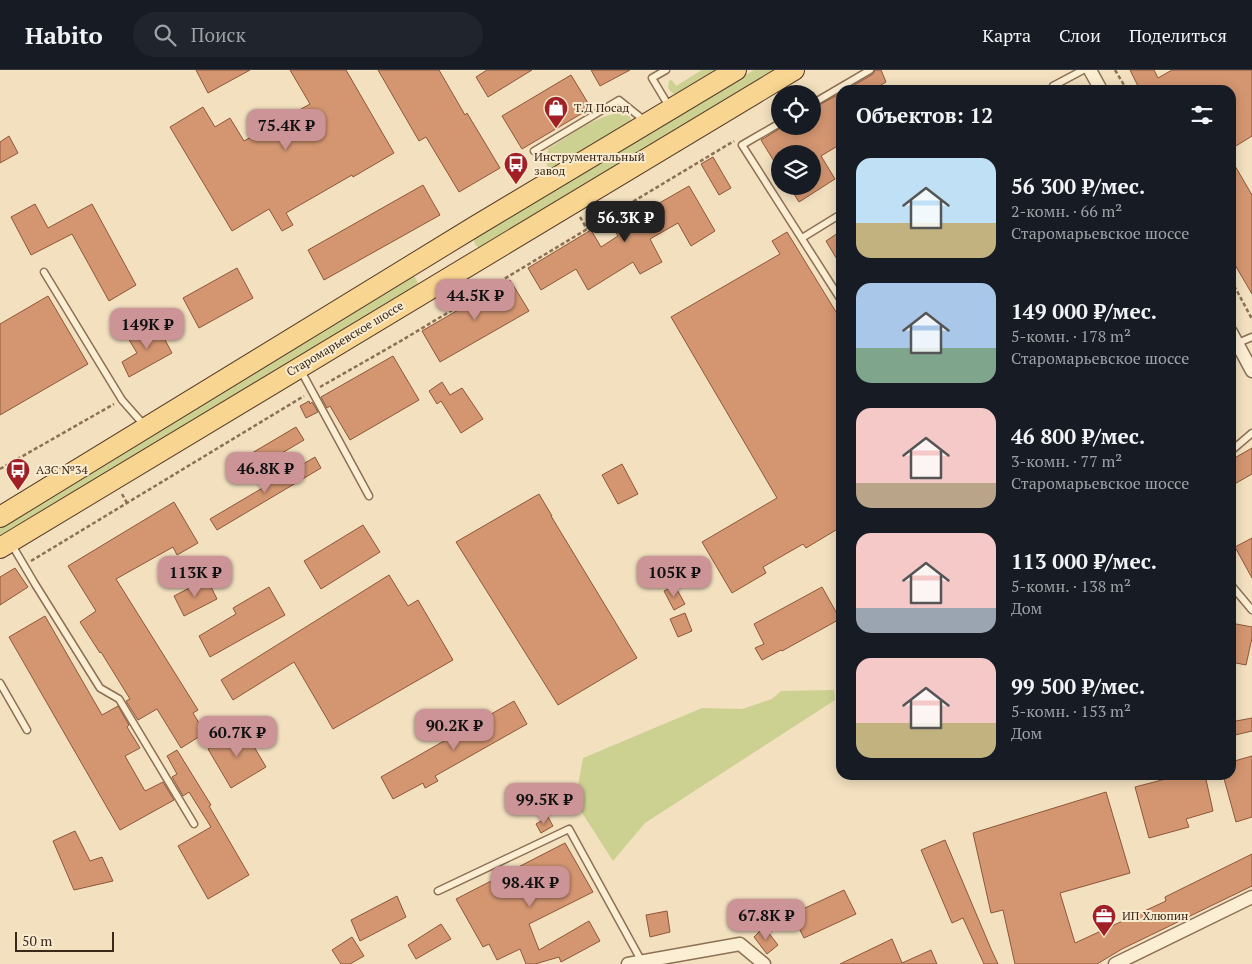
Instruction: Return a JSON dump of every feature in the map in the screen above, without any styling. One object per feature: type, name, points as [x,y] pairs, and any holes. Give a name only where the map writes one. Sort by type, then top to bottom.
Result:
[{"type":"main road","points":[[0,517],[445,244],[736,70]]},
{"type":"main road","name":"Старомарьевское шоссе","points":[[5,544],[794,70]]},
{"type":"main road","points":[[445,244],[461,270]]},
{"type":"street","points":[[1090,70],[1098,85]]},
{"type":"street","points":[[1236,340],[1252,371]]},
{"type":"street","points":[[1115,964],[1252,897]]},
{"type":"street","points":[[628,964],[740,944],[764,964]]},
{"type":"lane","points":[[666,70],[652,78],[671,109]]},
{"type":"lane","points":[[844,85],[870,70]]},
{"type":"lane","points":[[1056,85],[1084,70]]},
{"type":"lane","points":[[821,99],[836,90]]},
{"type":"lane","points":[[534,151],[619,100],[648,123]]},
{"type":"lane","points":[[771,128],[742,145],[836,292]]},
{"type":"lane","points":[[802,238],[836,217]]},
{"type":"lane","points":[[44,272],[122,400],[147,428]]},
{"type":"lane","points":[[1238,343],[1252,337]]},
{"type":"lane","points":[[299,367],[369,496]]},
{"type":"lane","points":[[1236,447],[1252,433]]},
{"type":"lane","points":[[5,544],[24,565],[100,688],[119,699],[194,824]]},
{"type":"lane","points":[[1236,591],[1252,610]]},
{"type":"lane","points":[[0,683],[27,730]]},
{"type":"lane","points":[[438,891],[569,829],[642,962]]},
{"type":"path","points":[[1115,70],[1124,85]]},
{"type":"path","points":[[24,565],[738,138]]},
{"type":"path","points":[[1236,289],[1252,319]]},
{"type":"path","points":[[0,469],[122,400]]},
{"type":"green space","points":[[702,70],[719,70],[679,94],[673,93],[668,88],[669,81],[672,80],[676,86]]},
{"type":"green space","points":[[754,70],[777,70],[480,248],[475,244],[474,238]]},
{"type":"green space","points":[[618,113],[629,116],[633,122],[551,171],[547,166],[548,149],[600,118]]},
{"type":"green space","points":[[411,275],[415,277],[418,286],[0,539],[0,524]]},
{"type":"green space","points":[[834,690],[835,700],[645,823],[613,861],[575,802],[583,758],[702,708],[742,709],[772,699],[781,691]]},
{"type":"building","points":[[196,70],[250,70],[208,93]]},
{"type":"building","points":[[290,70],[346,70],[394,153],[286,213],[293,225],[282,231],[269,209],[232,231],[170,127],[203,107],[215,127],[230,118],[244,141],[310,104]]},
{"type":"building","points":[[378,70],[439,70],[465,115],[467,113],[500,168],[459,192],[426,137],[419,141]]},
{"type":"building","points":[[487,70],[532,70],[488,97],[476,77]]},
{"type":"building","points":[[591,70],[630,70],[600,86]]},
{"type":"building","points":[[875,70],[881,70],[886,82],[881,85],[854,85],[873,74]]},
{"type":"building","points":[[1130,70],[1154,70],[1158,78],[1172,70],[1252,70],[1252,136],[1236,146],[1236,85],[1138,85]]},
{"type":"building","points":[[571,75],[591,108],[522,149],[502,116]]},
{"type":"building","points":[[836,96],[836,147],[821,156],[821,145],[771,145],[771,156],[761,140],[771,134],[821,135],[821,104]]},
{"type":"building","points":[[9,136],[18,153],[0,163],[0,142]]},
{"type":"building","points":[[821,156],[835,179],[821,188]]},
{"type":"building","points":[[713,157],[731,188],[719,195],[701,164]]},
{"type":"building","points":[[1236,168],[1252,195],[1252,294],[1236,267]]},
{"type":"building","points":[[423,185],[440,215],[324,280],[308,250]]},
{"type":"building","points":[[689,186],[715,231],[691,246],[678,223],[650,239],[662,262],[640,274],[633,262],[588,290],[576,269],[541,290],[528,268],[591,230],[601,247],[618,236],[614,229]]},
{"type":"building","points":[[795,195],[810,195],[799,202]]},
{"type":"building","points":[[35,204],[48,228],[92,204],[136,285],[109,301],[72,234],[31,255],[11,217]]},
{"type":"building","points":[[787,232],[836,312],[836,530],[806,548],[803,544],[763,567],[766,573],[732,593],[702,542],[777,498],[671,317],[780,254],[772,241]]},
{"type":"building","points":[[836,234],[836,258],[826,241]]},
{"type":"building","points":[[237,268],[253,298],[199,328],[183,298]]},
{"type":"building","points":[[510,280],[529,311],[440,362],[422,331]]},
{"type":"building","points":[[48,296],[88,364],[0,415],[0,324]]},
{"type":"building","points":[[156,323],[172,353],[129,377],[122,362],[137,353],[128,338]]},
{"type":"building","points":[[393,356],[419,400],[350,440],[330,406],[327,408],[321,397]]},
{"type":"building","points":[[442,382],[450,395],[462,388],[483,419],[461,433],[441,401],[437,404],[429,391]]},
{"type":"building","points":[[309,401],[310,404],[312,402],[318,412],[306,418],[300,406]]},
{"type":"building","points":[[296,427],[304,440],[238,479],[230,466]]},
{"type":"building","points":[[1252,448],[1252,474],[1236,483],[1236,457]]},
{"type":"building","points":[[315,457],[321,468],[217,530],[210,519]]},
{"type":"building","points":[[622,464],[638,494],[618,504],[602,475]]},
{"type":"building","points":[[539,494],[637,658],[558,705],[456,542]]},
{"type":"building","points":[[174,502],[198,543],[177,555],[173,547],[116,579],[198,710],[193,713],[205,733],[181,748],[157,709],[138,720],[126,701],[130,699],[80,622],[96,611],[68,566]]},
{"type":"building","points":[[363,525],[380,552],[321,589],[304,561]]},
{"type":"building","points":[[1252,538],[1252,578],[1236,549],[1236,546]]},
{"type":"building","points":[[15,568],[28,587],[0,605],[0,577]]},
{"type":"building","points":[[389,575],[408,606],[418,600],[453,660],[333,729],[294,662],[233,700],[221,680]]},
{"type":"building","points":[[207,579],[217,599],[184,616],[174,596]]},
{"type":"building","points":[[675,586],[685,604],[674,610],[664,591]]},
{"type":"building","points":[[269,587],[285,615],[210,657],[199,636],[236,614],[233,608]]},
{"type":"building","points":[[822,587],[836,612],[836,621],[762,660],[755,648],[764,644],[754,624]]},
{"type":"building","points":[[685,613],[692,631],[678,637],[670,619]]},
{"type":"building","points":[[45,616],[102,715],[118,706],[129,725],[127,727],[140,748],[125,756],[145,791],[163,782],[174,800],[120,830],[9,637]]},
{"type":"building","points":[[1236,624],[1252,627],[1252,638],[1246,665],[1236,663]]},
{"type":"building","points":[[514,701],[527,724],[435,776],[438,781],[425,788],[423,783],[393,799],[381,777]]},
{"type":"building","points":[[1252,718],[1252,731],[1236,735],[1236,721]]},
{"type":"building","points":[[243,728],[266,767],[231,788],[208,749]]},
{"type":"building","points":[[177,750],[211,805],[209,806],[249,875],[208,899],[178,846],[211,827],[189,792],[183,796],[172,777],[177,774],[167,756]]},
{"type":"building","points":[[1252,756],[1252,817],[1236,822],[1224,780],[1236,780],[1236,761]]},
{"type":"building","points":[[1162,780],[1206,780],[1213,811],[1186,819],[1189,827],[1149,838],[1135,787]]},
{"type":"building","points":[[1106,792],[1130,873],[1060,893],[1075,943],[1166,901],[1165,897],[1252,854],[1252,886],[1122,949],[1097,964],[1015,964],[1003,910],[991,913],[973,833]]},
{"type":"building","points":[[548,817],[553,826],[541,833],[536,824]]},
{"type":"building","points":[[75,831],[90,861],[102,857],[113,881],[74,890],[53,841]]},
{"type":"building","points":[[945,840],[998,964],[984,964],[963,918],[952,923],[921,850]]},
{"type":"building","points":[[565,843],[593,892],[529,924],[539,950],[589,921],[600,941],[561,962],[559,957],[535,964],[526,964],[520,949],[497,960],[489,944],[483,947],[456,899]]},
{"type":"building","points":[[844,890],[856,914],[804,938],[792,914]]},
{"type":"building","points":[[397,896],[406,917],[360,941],[351,920]]},
{"type":"building","points":[[667,911],[670,932],[650,937],[646,915]]},
{"type":"building","points":[[441,924],[451,939],[416,959],[408,945]]},
{"type":"building","points":[[764,927],[778,945],[767,954],[754,937]]},
{"type":"building","points":[[352,937],[364,956],[350,964],[341,964],[332,950]]},
{"type":"building","points":[[892,939],[902,963],[931,950],[937,964],[840,964]]},
{"type":"place","name":"Т.Д Посад","points":[[556,129]]},
{"type":"place","name":"Инструментальный завод","points":[[516,185]]},
{"type":"place","name":"АЗС №34","points":[[18,491]]},
{"type":"place","name":"ИП Хлюпин","points":[[1104,937]]}]
